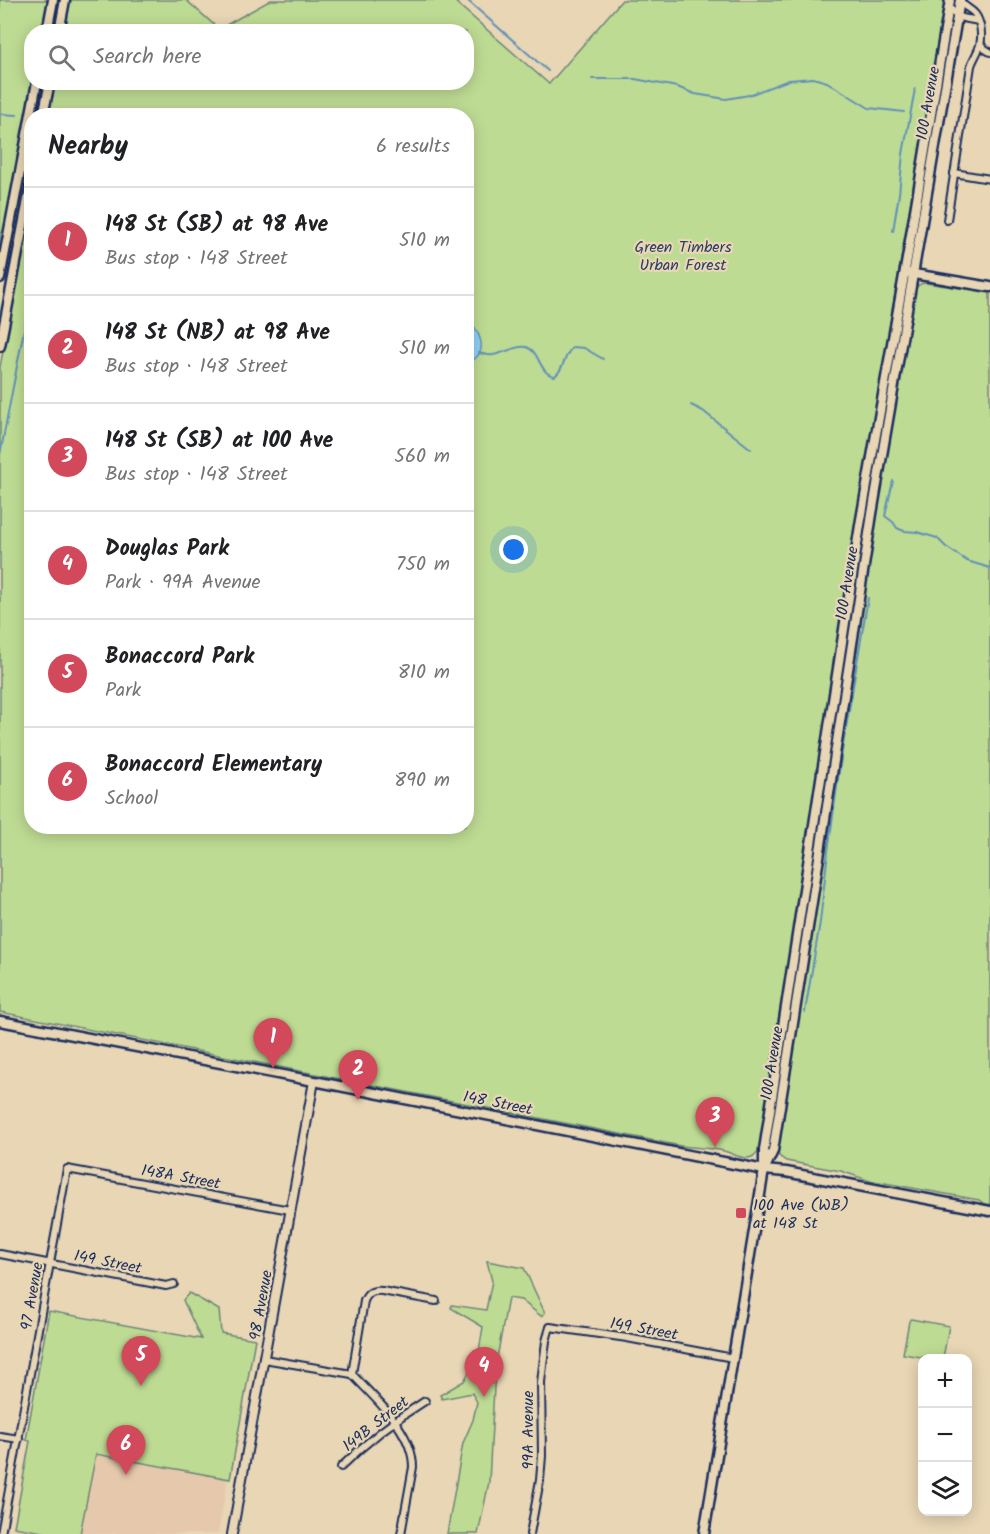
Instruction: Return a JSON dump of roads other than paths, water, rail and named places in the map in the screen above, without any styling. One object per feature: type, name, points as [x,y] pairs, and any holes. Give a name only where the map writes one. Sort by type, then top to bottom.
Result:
[{"type":"main road","points":[[48,24],[53,0]]},
{"type":"main road","points":[[60,24],[65,0]]},
{"type":"main road","name":"100 Avenue","points":[[909,274],[960,1]]},
{"type":"main road","name":"100 Avenue","points":[[704,1534],[764,1170],[773,1151],[949,3]]},
{"type":"main road","points":[[32,108],[35,90]]},
{"type":"main road","points":[[45,108],[49,90]]},
{"type":"main road","points":[[0,278],[24,151]]},
{"type":"main road","points":[[0,346],[24,221]]},
{"type":"main road","points":[[909,274],[990,287]]},
{"type":"main road","name":"148 Street","points":[[0,1021],[764,1170],[786,1172],[990,1211]]},
{"type":"street","points":[[947,220],[971,66],[981,45],[978,21],[960,1]]},
{"type":"street","points":[[949,3],[957,18],[978,21]]},
{"type":"street","points":[[981,45],[990,52]]},
{"type":"street","points":[[954,172],[990,179]]},
{"type":"street","name":"98 Avenue","points":[[232,1534],[314,1081]]},
{"type":"street","name":"148A Street","points":[[67,1169],[291,1210]]},
{"type":"street","name":"97 Avenue","points":[[1,1534],[67,1169]]},
{"type":"street","name":"149 Street","points":[[0,1254],[166,1286],[174,1284]]},
{"type":"street","points":[[352,1374],[364,1300],[370,1292],[375,1290],[436,1300]]},
{"type":"street","name":"149 Street","points":[[550,1327],[627,1338],[733,1358]]},
{"type":"street","name":"99A Avenue","points":[[530,1534],[540,1480],[541,1382],[550,1327]]},
{"type":"street","points":[[264,1359],[352,1374],[394,1420],[409,1445],[413,1457],[401,1534]]},
{"type":"street","name":"149B Street","points":[[341,1467],[394,1420],[425,1401]]},
{"type":"street","points":[[0,1436],[18,1439]]},
{"type":"water","points":[[474,327],[481,345],[474,359]]},
{"type":"waterway","points":[[467,0],[548,71]]},
{"type":"waterway","points":[[592,79],[635,79],[726,99],[749,95],[789,80],[813,78],[827,82],[869,108],[904,112]]},
{"type":"waterway","points":[[893,231],[903,154],[915,89]]},
{"type":"waterway","points":[[0,114],[17,115]]},
{"type":"waterway","points":[[0,455],[24,330]]},
{"type":"waterway","points":[[479,353],[491,355],[526,347],[531,349],[545,371],[555,376],[561,370],[567,354],[573,347],[584,348],[603,359]]},
{"type":"waterway","points":[[691,405],[703,411],[751,449]]},
{"type":"waterway","points":[[893,481],[885,516],[897,528],[937,538],[967,561],[990,568]]},
{"type":"waterway","points":[[805,1012],[820,922],[842,751],[868,598]]},
{"type":"place","name":"148 St (SB) at 98 Ave","points":[[273,1068]]},
{"type":"place","name":"148 St (NB) at 98 Ave","points":[[358,1100]]},
{"type":"place","name":"148 St (SB) at 100 Ave","points":[[715,1147]]},
{"type":"place","name":"100 Ave (WB) at 148 St","points":[[741,1213]]},
{"type":"place","name":"Bonaccord Park","points":[[141,1386]]},
{"type":"place","name":"Douglas Park","points":[[484,1397]]},
{"type":"place","name":"Bonaccord Elementary","points":[[126,1475]]},
{"type":"park label","name":"Green Timbers Urban Forest","points":[[683,255]]}]
